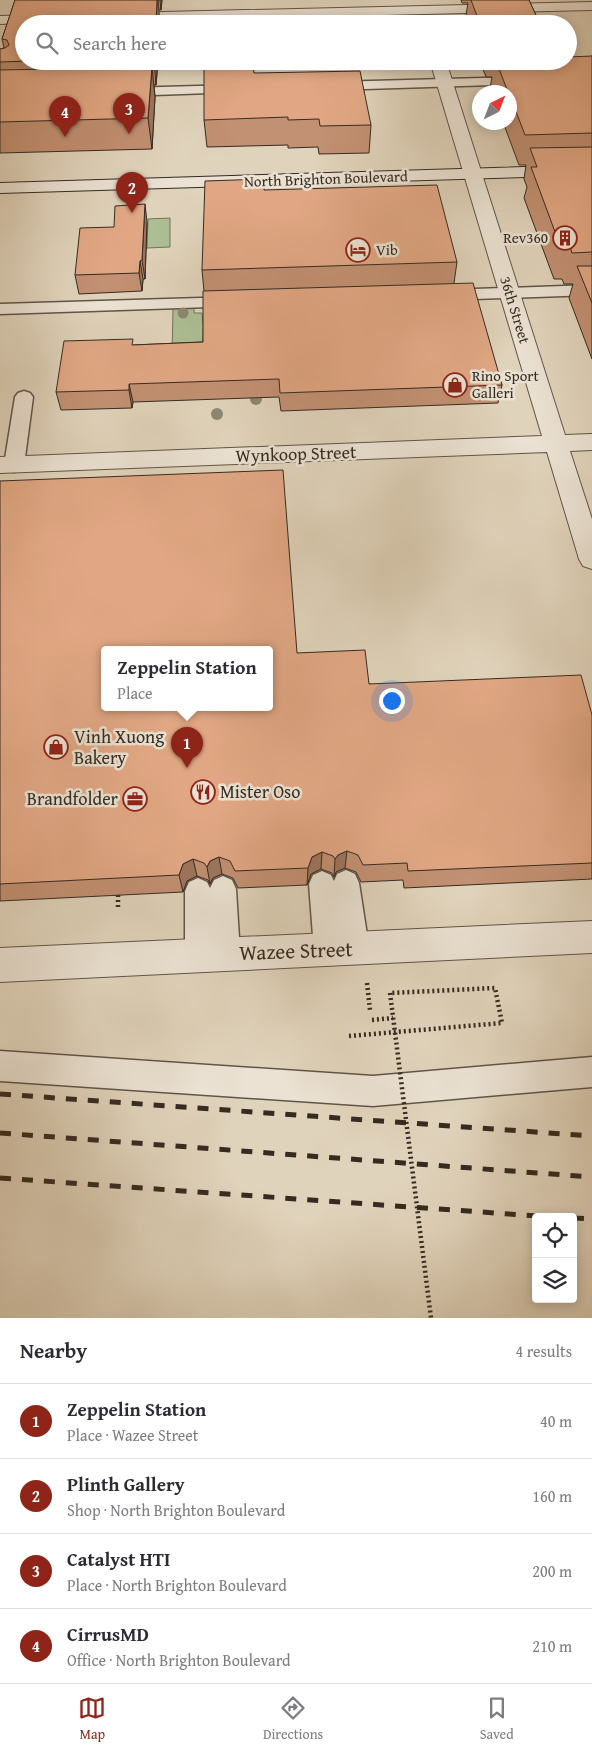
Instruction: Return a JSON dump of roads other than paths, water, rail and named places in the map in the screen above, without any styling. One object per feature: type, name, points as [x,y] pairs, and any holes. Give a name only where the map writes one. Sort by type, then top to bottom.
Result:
[{"type":"street","points":[[318,15],[592,6]]},
{"type":"street","points":[[0,20],[15,20]]},
{"type":"street","name":"36th Street","points":[[441,70],[592,559]]},
{"type":"street","name":"North Brighton Boulevard","points":[[0,188],[592,170]]},
{"type":"street","name":"Wynkoop Street","points":[[7,465],[592,442]]},
{"type":"street","name":"Wazee Street","points":[[0,965],[592,937]]},
{"type":"lane","points":[[317,87],[533,81]]},
{"type":"lane","points":[[109,92],[247,88]]},
{"type":"lane","points":[[433,296],[592,290]]},
{"type":"lane","points":[[0,310],[252,302]]},
{"type":"lane","points":[[7,465],[24,397]]},
{"type":"lane","points":[[334,883],[342,949]]},
{"type":"lane","points":[[210,890],[212,955]]},
{"type":"lane","points":[[0,1066],[372,1091],[592,1072]]},
{"type":"railway","points":[[0,1094],[592,1136]]},
{"type":"railway","points":[[0,1133],[592,1177]]},
{"type":"railway","points":[[0,1178],[532,1216]]},
{"type":"railway","points":[[577,1218],[592,1219]]},
{"type":"place","name":"Catalyst HTI","points":[[129,134]]},
{"type":"place","name":"CirrusMD","points":[[65,137]]},
{"type":"place","name":"Plinth Gallery","points":[[132,213]]},
{"type":"place","name":"Rev360","points":[[565,238]]},
{"type":"place","name":"Vib","points":[[358,250]]},
{"type":"place","name":"Rino Sport Galleri","points":[[455,385]]},
{"type":"place","name":"Vinh Xuong Bakery","points":[[56,747]]},
{"type":"place","name":"Zeppelin Station","points":[[187,768]]},
{"type":"place","name":"Mister Oso","points":[[203,792]]},
{"type":"place","name":"Brandfolder","points":[[135,799]]}]
